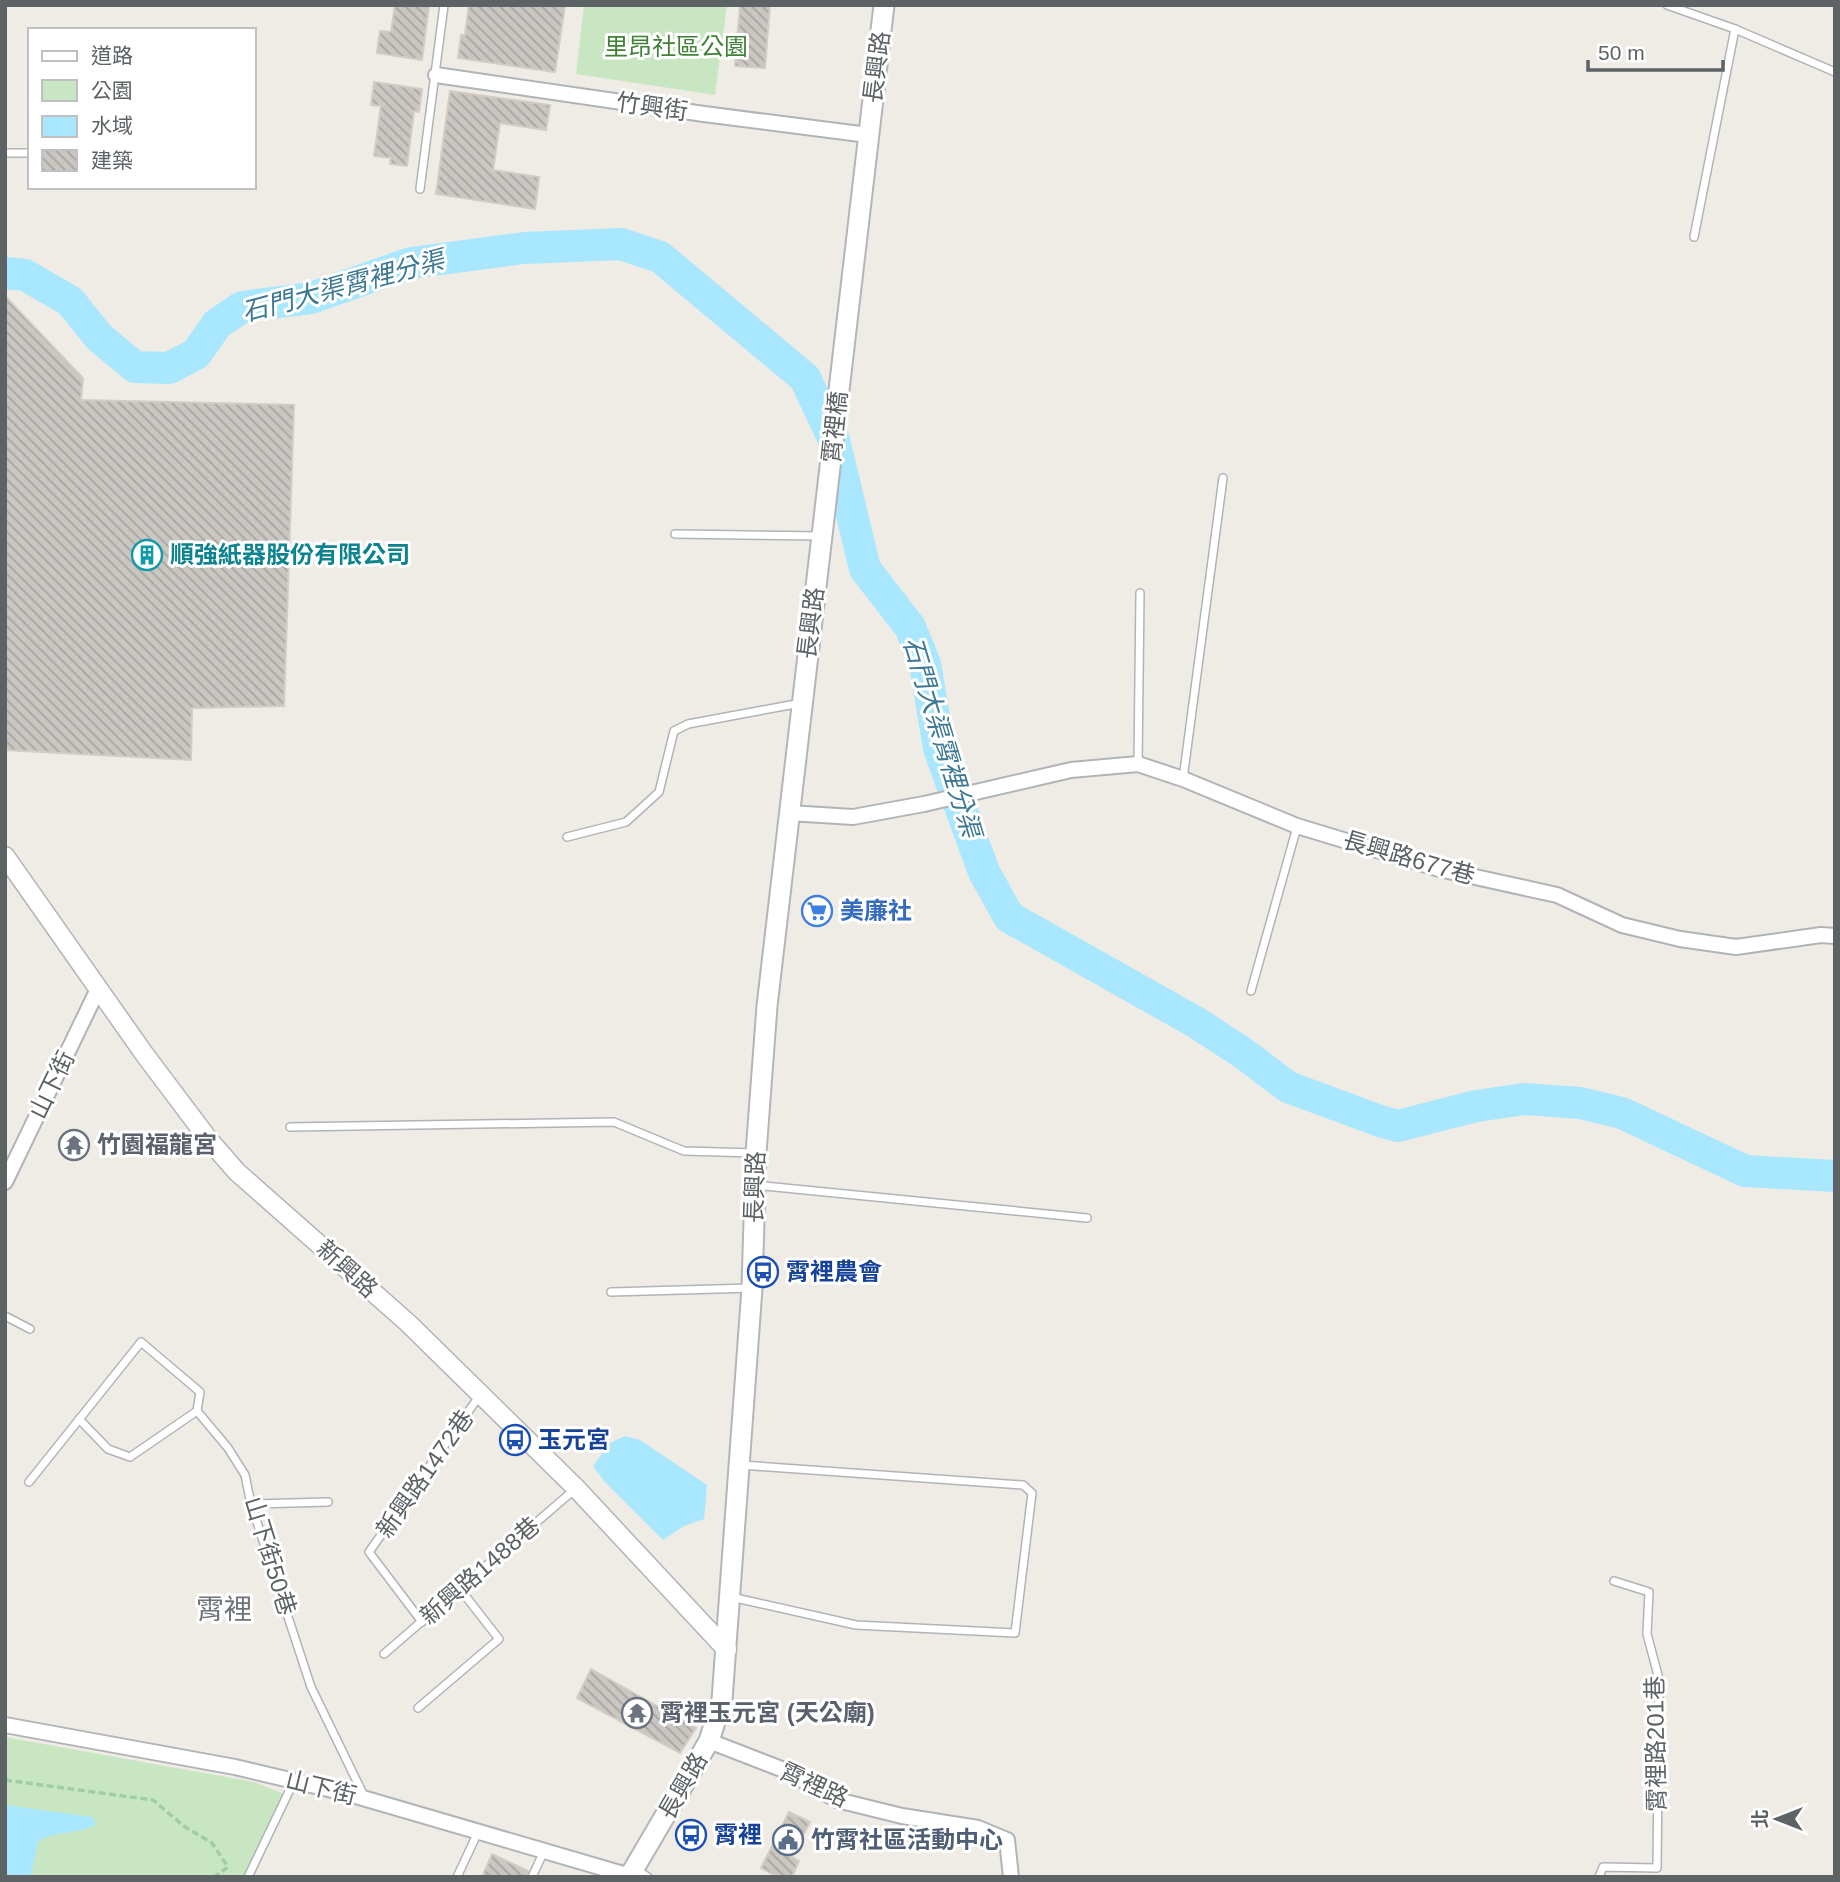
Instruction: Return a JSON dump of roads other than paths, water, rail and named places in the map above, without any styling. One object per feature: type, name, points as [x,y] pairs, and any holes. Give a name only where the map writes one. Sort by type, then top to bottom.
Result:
[{"type":"main road","name":"長興路","points":[[840,378],[884,5]]},
{"type":"main road","name":"霄裡橋","points":[[830,477],[840,378]]},
{"type":"main road","name":"長興路","points":[[635,1874],[709,1741],[722,1700],[752,1288],[754,1185],[767,1006],[830,477]]},
{"type":"street","name":"竹興街","points":[[436,75],[868,135]]},
{"type":"street","name":"長興路677巷","points":[[789,813],[853,817],[924,804],[1071,769],[1138,764],[1183,779],[1297,826],[1439,869],[1557,895],[1622,925],[1680,939],[1736,947],[1821,935],[1835,936]]},
{"type":"street","name":"新興路","points":[[5,856],[209,1140],[237,1172],[408,1323],[576,1488],[727,1650]]},
{"type":"street","name":"山下街","points":[[5,1182],[99,989]]},
{"type":"street","name":"山下街","points":[[5,1725],[235,1767],[366,1798],[544,1851],[635,1874]]},
{"type":"street","name":"霄裡路","points":[[709,1741],[784,1770],[837,1800],[902,1816],[978,1828],[1007,1840],[1011,1877]]},
{"type":"lane","points":[[420,189],[444,5]]},
{"type":"lane","points":[[1667,5],[1735,29],[1835,72]]},
{"type":"lane","points":[[1694,237],[1735,29]]},
{"type":"lane","points":[[5,153],[28,153]]},
{"type":"lane","points":[[1183,779],[1223,478]]},
{"type":"lane","points":[[675,534],[821,536]]},
{"type":"lane","points":[[1138,764],[1140,593]]},
{"type":"lane","points":[[567,836],[626,822],[659,792],[674,731],[688,724],[802,703]]},
{"type":"lane","points":[[1251,991],[1297,826]]},
{"type":"lane","points":[[290,1127],[614,1122],[684,1151],[756,1153]]},
{"type":"lane","points":[[754,1185],[1087,1218]]},
{"type":"lane","points":[[611,1292],[752,1288]]},
{"type":"lane","points":[[5,1316],[30,1329]]},
{"type":"lane","name":"山下街50巷","points":[[79,1419],[141,1342],[200,1392],[197,1411],[228,1448],[245,1475],[251,1504],[311,1687],[366,1798]]},
{"type":"lane","name":"新興路1472巷","points":[[422,1622],[369,1552],[481,1395]]},
{"type":"lane","points":[[29,1482],[79,1419],[108,1449],[130,1457],[197,1411]]},
{"type":"lane","points":[[730,1597],[856,1625],[1015,1633],[1032,1493],[1023,1485],[738,1465]]},
{"type":"lane","name":"新興路1488巷","points":[[384,1654],[576,1488]]},
{"type":"lane","points":[[251,1504],[328,1502]]},
{"type":"lane","name":"霄裡路201巷","points":[[1599,1877],[1603,1867],[1657,1868],[1659,1679],[1647,1634],[1649,1592],[1614,1581]]},
{"type":"lane","points":[[418,1708],[499,1639],[460,1589]]},
{"type":"lane","points":[[248,1877],[294,1781]]},
{"type":"lane","points":[[457,1877],[478,1832]]},
{"type":"lane","points":[[532,1877],[544,1851]]},
{"type":"water","points":[[625,1436],[640,1440],[707,1485],[704,1519],[684,1526],[663,1540],[605,1482],[593,1466],[610,1443]]},
{"type":"water","points":[[5,1805],[92,1817],[96,1824],[39,1841],[30,1877],[5,1877]]},
{"type":"waterway","name":"石門大渠霄裡分渠","points":[[5,273],[25,275],[70,301],[99,337],[135,367],[169,368],[196,354],[217,324],[242,307],[311,298],[411,263],[524,248],[621,244],[660,257],[805,378],[834,440],[865,569],[910,627],[925,664],[939,748],[984,872],[1009,917],[1197,1023],[1288,1087],[1380,1121],[1398,1126],[1476,1106],[1524,1099],[1580,1103],[1622,1113],[1745,1171],[1835,1176]]},
{"type":"place","name":"順強紙器股份有限公司","points":[[147,555]]},
{"type":"place","name":"美廉社","points":[[817,911]]},
{"type":"place","name":"竹園福龍宮","points":[[74,1145]]},
{"type":"place","name":"霄裡農會","points":[[763,1272]]},
{"type":"place","name":"玉元宮","points":[[515,1440]]},
{"type":"place","name":"霄裡玉元宮 (天公廟)","points":[[637,1713]]},
{"type":"place","name":"霄裡","points":[[691,1835]]},
{"type":"place","name":"竹霄社區活動中心","points":[[788,1840]]},
{"type":"district","name":"霄裡","points":[[224,1609]]},
{"type":"park label","name":"里昂社區公園","points":[[676,47]]}]
